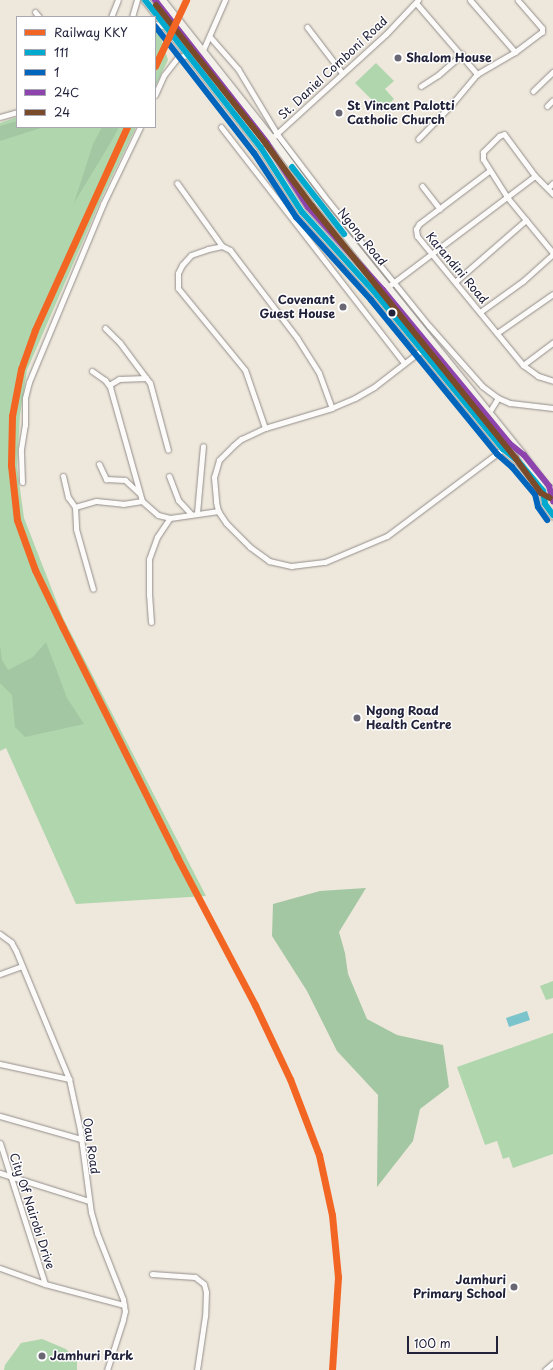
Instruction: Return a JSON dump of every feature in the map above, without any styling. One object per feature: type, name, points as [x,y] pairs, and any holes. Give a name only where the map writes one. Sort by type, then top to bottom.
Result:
[{"type":"main road","name":"Ngong Road","points":[[145,0],[261,148],[302,212],[377,295],[423,349],[503,449],[518,461],[553,495]]},
{"type":"main road","name":"Ngong Road","points":[[162,0],[203,53],[274,136],[318,201],[475,396],[548,490],[553,505]]},
{"type":"main road","name":"Ngong Road","points":[[548,490],[545,504],[553,515]]},
{"type":"street","points":[[111,16],[118,0]]},
{"type":"street","points":[[132,16],[137,0]]},
{"type":"street","points":[[196,66],[225,0]]},
{"type":"street","points":[[470,0],[515,52]]},
{"type":"street","points":[[418,138],[453,103],[477,74],[515,52],[542,32],[542,28],[518,0]]},
{"type":"street","points":[[417,1],[477,74]]},
{"type":"street","name":"St. Daniel Comboni Road","points":[[261,148],[342,72],[386,34],[417,1]]},
{"type":"street","points":[[35,12],[38,16]]},
{"type":"street","points":[[156,24],[166,27]]},
{"type":"street","points":[[307,27],[342,72]]},
{"type":"street","points":[[210,37],[238,69],[274,136],[429,326],[484,387],[498,398],[510,403],[553,408]]},
{"type":"street","points":[[421,86],[438,75],[462,54]]},
{"type":"street","points":[[156,93],[164,75],[178,57],[188,55]]},
{"type":"street","points":[[533,91],[553,72]]},
{"type":"street","points":[[547,106],[553,100]]},
{"type":"street","points":[[0,117],[16,112]]},
{"type":"street","points":[[221,127],[404,363]]},
{"type":"street","points":[[22,482],[21,446],[25,425],[26,398],[29,382],[104,204],[140,128]]},
{"type":"street","points":[[480,312],[523,281],[553,254],[507,197],[489,171],[483,159],[483,152],[499,136],[504,134],[535,176],[553,194]]},
{"type":"street","name":"Karandini Road","points":[[489,171],[419,224],[416,229],[417,236],[431,255],[456,281],[523,365],[538,376],[553,381]]},
{"type":"street","points":[[377,295],[535,176]]},
{"type":"street","points":[[177,182],[222,246],[230,250],[297,338],[319,373],[332,408]]},
{"type":"street","points":[[548,188],[553,183]]},
{"type":"street","points":[[422,186],[440,209]]},
{"type":"street","points":[[456,281],[526,220]]},
{"type":"street","points":[[222,246],[208,248],[191,255],[178,273],[178,288],[245,370],[265,428]]},
{"type":"street","points":[[497,333],[553,294]]},
{"type":"street","points":[[105,328],[120,343],[150,383],[168,450]]},
{"type":"street","points":[[523,365],[553,342]]},
{"type":"street","points":[[423,349],[364,394],[332,408],[265,428],[242,439],[219,460],[214,478],[218,512],[226,524],[250,547],[269,561],[291,566],[315,564],[335,559],[387,536],[503,449]]},
{"type":"street","points":[[92,371],[109,385],[142,501],[158,515],[170,518],[197,513],[218,512]]},
{"type":"street","points":[[109,385],[119,379],[146,378]]},
{"type":"street","points":[[475,396],[484,387]]},
{"type":"street","points":[[488,414],[498,398]]},
{"type":"street","points":[[197,513],[203,446]]},
{"type":"street","points":[[99,464],[106,479],[124,480],[140,494]]},
{"type":"street","points":[[64,476],[68,497],[75,507],[76,529],[93,590]]},
{"type":"street","points":[[169,476],[178,500],[191,514]]},
{"type":"street","points":[[75,507],[96,502],[123,504],[142,501]]},
{"type":"street","points":[[151,622],[149,559],[157,537],[170,518]]},
{"type":"street","name":"Oau Road","points":[[0,934],[14,946],[69,1079],[81,1139],[89,1201],[97,1233],[124,1305],[123,1320],[107,1370]]},
{"type":"street","points":[[0,974],[22,966]]},
{"type":"street","points":[[0,1064],[69,1079]]},
{"type":"street","points":[[0,1116],[81,1139]]},
{"type":"street","name":"City Of Nairobi Drive","points":[[0,1143],[45,1284]]},
{"type":"street","points":[[0,1173],[89,1201]]},
{"type":"street","points":[[0,1268],[45,1284],[124,1305]]},
{"type":"street","points":[[152,1274],[195,1277],[204,1284],[206,1292],[205,1316],[197,1370]]},
{"type":"street","points":[[545,1370],[553,1363]]},
{"type":"green space","points":[[156,22],[168,60],[156,85]]},
{"type":"green space","points":[[376,63],[394,81],[385,89],[394,99],[382,110],[355,83]]},
{"type":"green space","points":[[16,117],[16,128],[136,128],[103,195],[27,370],[20,415],[17,467],[24,518],[63,618],[206,896],[76,904],[6,748],[0,751],[0,123]]},
{"type":"green space","points":[[16,121],[16,128],[41,128],[0,141],[0,126]]},
{"type":"green space","points":[[101,128],[118,128],[74,203],[93,144]]},
{"type":"green space","points":[[46,642],[67,698],[84,724],[25,737],[15,727],[12,695],[0,683],[0,646],[2,660],[8,670],[33,657]]},
{"type":"green space","points":[[366,888],[339,932],[345,953],[348,974],[367,1019],[397,1035],[443,1045],[449,1087],[420,1109],[413,1141],[377,1187],[378,1095],[337,1051],[307,991],[272,936],[273,904],[320,891]]},
{"type":"green space","points":[[553,981],[553,998],[546,1000],[540,986]]},
{"type":"green space","points":[[553,1033],[553,1154],[513,1168],[509,1157],[503,1159],[497,1141],[485,1145],[457,1067]]},
{"type":"green space","name":"Jamhuri Park","points":[[42,1339],[66,1349],[77,1362],[77,1370],[4,1370],[5,1365],[21,1343]]},
{"type":"water","points":[[527,1011],[530,1020],[509,1027],[506,1018]]},
{"type":"rail line","name":"KKY","points":[[156,64],[186,0]]},
{"type":"rail line","name":"KKY","points":[[127,128],[35,330],[21,369],[12,416],[11,465],[17,520],[35,570],[63,628],[177,857],[255,1005],[290,1079],[319,1155],[332,1215],[338,1277],[332,1370]]},
{"type":"transit line","name":"111","points":[[145,0],[261,148],[302,212],[377,295],[503,449],[518,461],[543,491],[545,504],[553,515]]},
{"type":"transit line","name":"24C","points":[[155,0],[267,143],[308,207],[383,290],[509,443],[524,455],[549,486],[553,501]]},
{"type":"transit line","name":"24","points":[[156,5],[266,144],[312,206],[516,459],[541,493],[550,498]]},
{"type":"transit line","name":"1","points":[[156,27],[254,153],[296,217],[371,300],[497,454],[512,467],[535,494],[538,507],[547,520]]},
{"type":"transit line","name":"111","points":[[292,167],[344,234]]},
{"type":"place","name":"Shalom House","points":[[398,58]]},
{"type":"place","name":"St Vincent Palotti Catholic Church","points":[[339,113]]},
{"type":"place","name":"Covenant Guest House","points":[[343,307]]},
{"type":"place","name":"Ngong Road Health Centre","points":[[357,718]]},
{"type":"place","name":"Jamhuri Primary School","points":[[514,1287]]},
{"type":"place","name":"Jamhuri Park","points":[[42,1356]]}]
